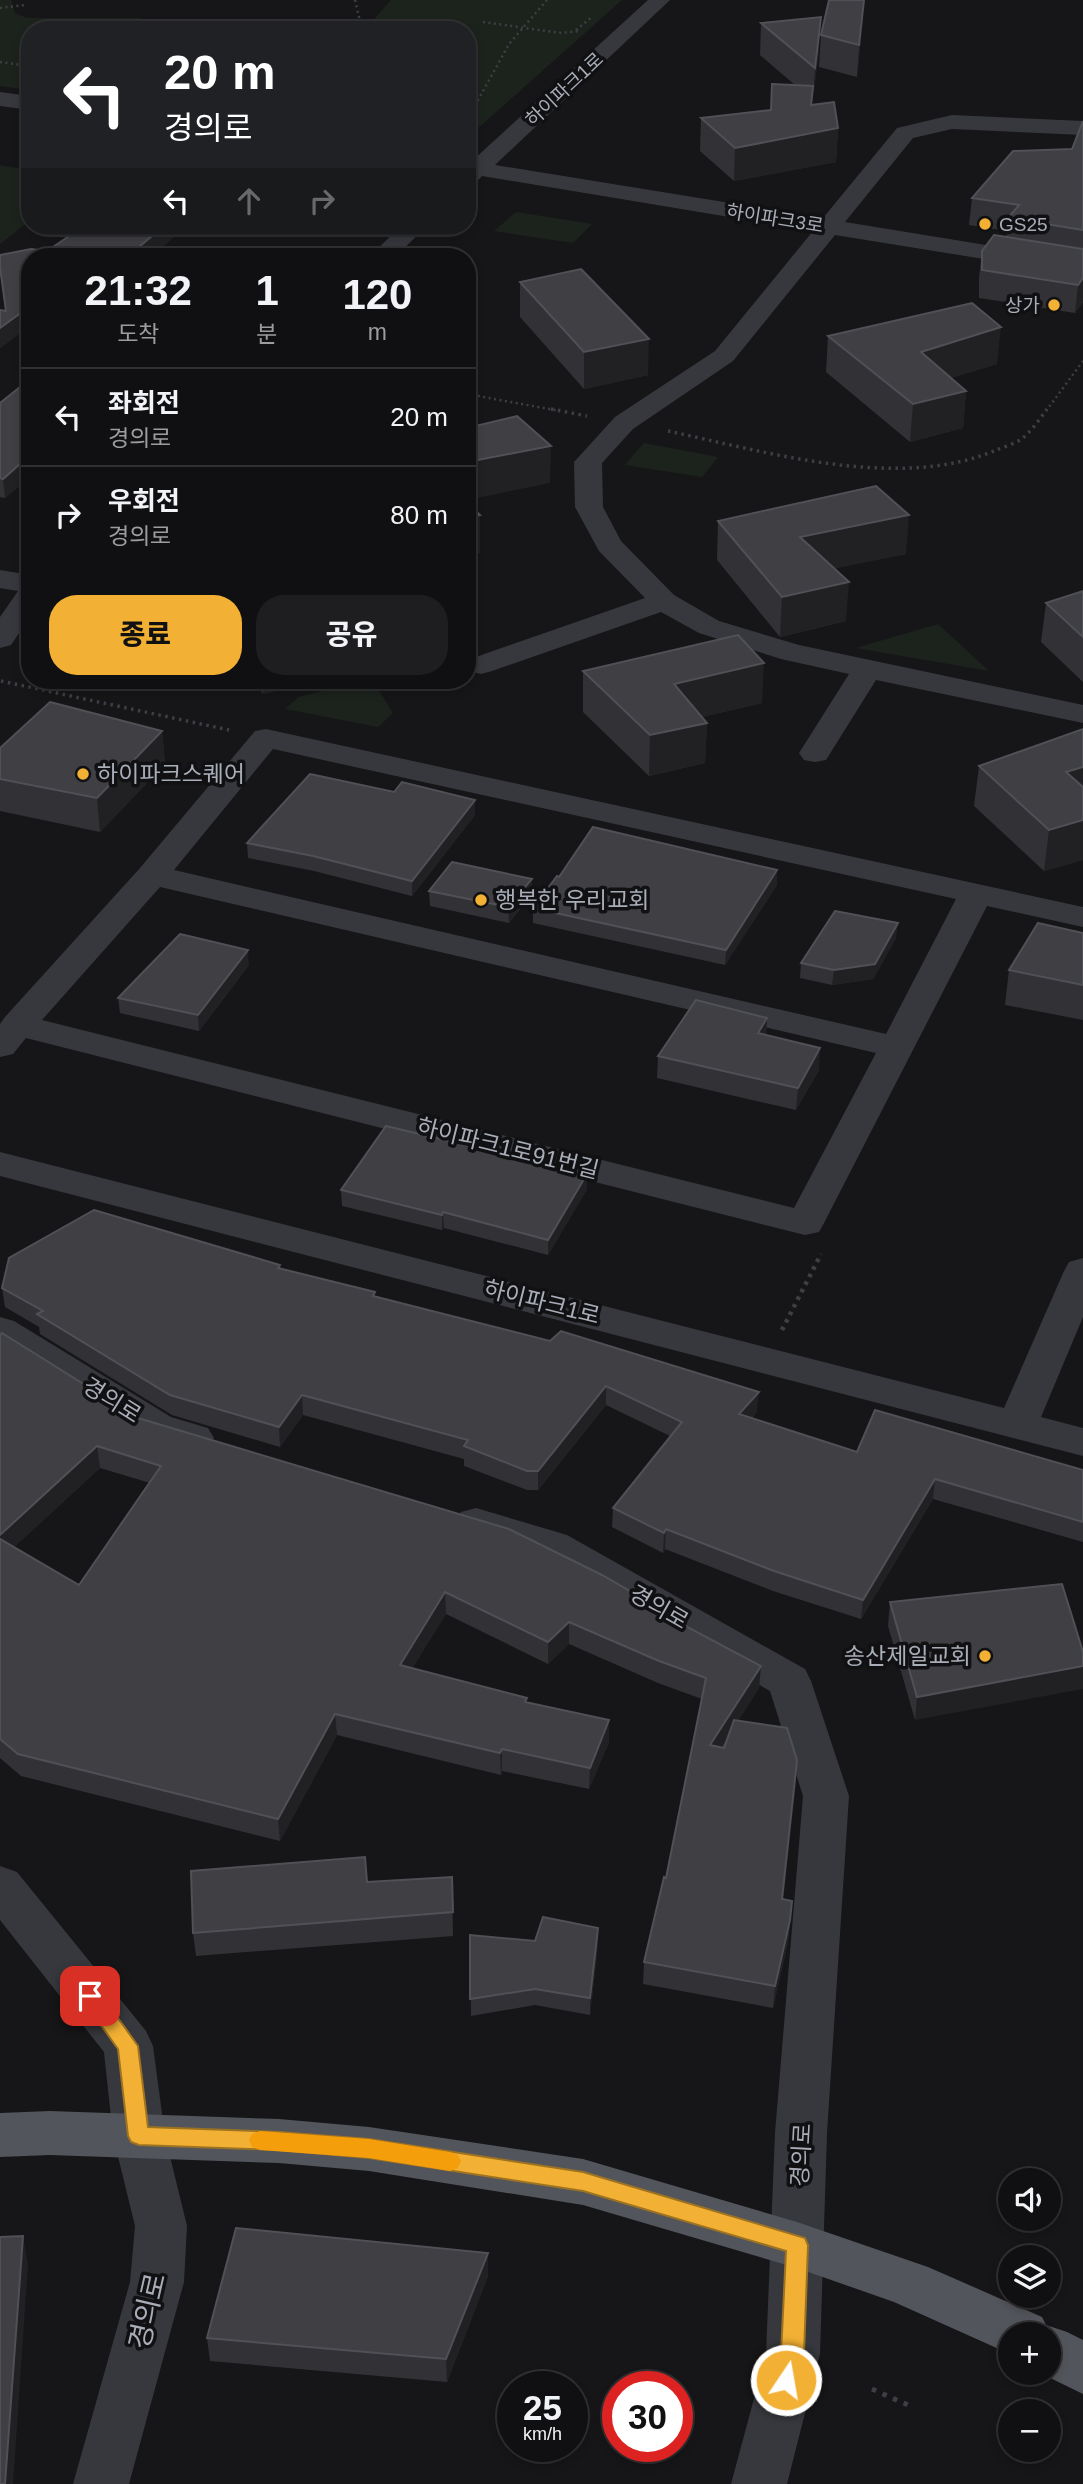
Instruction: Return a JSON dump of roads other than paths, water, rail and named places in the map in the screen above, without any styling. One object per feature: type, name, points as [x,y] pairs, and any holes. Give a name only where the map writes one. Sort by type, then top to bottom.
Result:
[{"type":"main road","points":[[0,2136],[50,2133],[279,2141],[369,2149],[583,2182],[797,2245],[909,2284],[998,2323]]},
{"type":"main road","points":[[1061,2356],[1083,2369]]},
{"type":"street","name":"하이파크1로","points":[[476,166],[660,0]]},
{"type":"street","points":[[0,99],[21,102]]},
{"type":"street","points":[[1083,128],[952,122],[905,133],[724,356],[624,423],[588,462],[589,507],[609,545],[664,601],[709,627],[792,653],[870,667],[1083,714]]},
{"type":"street","name":"하이파크3로","points":[[476,172],[1083,268]]},
{"type":"street","points":[[391,248],[405,235]]},
{"type":"street","points":[[0,579],[21,582]]},
{"type":"street","points":[[481,665],[664,601]]},
{"type":"street","points":[[0,639],[21,608]]},
{"type":"street","points":[[815,753],[870,667]]},
{"type":"street","name":"하이파크1로91번길","points":[[976,894],[805,1223],[9,1036],[152,875],[266,738],[1083,917]]},
{"type":"street","points":[[152,875],[897,1047]]},
{"type":"street","name":"하이파크1로","points":[[0,1164],[1083,1442]]},
{"type":"street","points":[[1017,1424],[1083,1271]]},
{"type":"street","name":"경의로","points":[[0,1330],[156,1427],[235,1451]]},
{"type":"street","name":"경의로","points":[[433,1510],[552,1546],[789,1681],[826,1796],[802,2133],[793,2354],[759,2484]]},
{"type":"street","name":"경의로","points":[[0,1885],[128,2046],[139,2136],[161,2226],[157,2281],[101,2484]]},
{"type":"place","name":"GS25","points":[[985,224]]},
{"type":"place","name":"상가","points":[[1054,305]]},
{"type":"place","name":"하이파크스퀘어","points":[[83,774]]},
{"type":"place","name":"행복한 우리교회","points":[[481,900]]},
{"type":"place","name":"송산제일교회","points":[[985,1656]]}]
